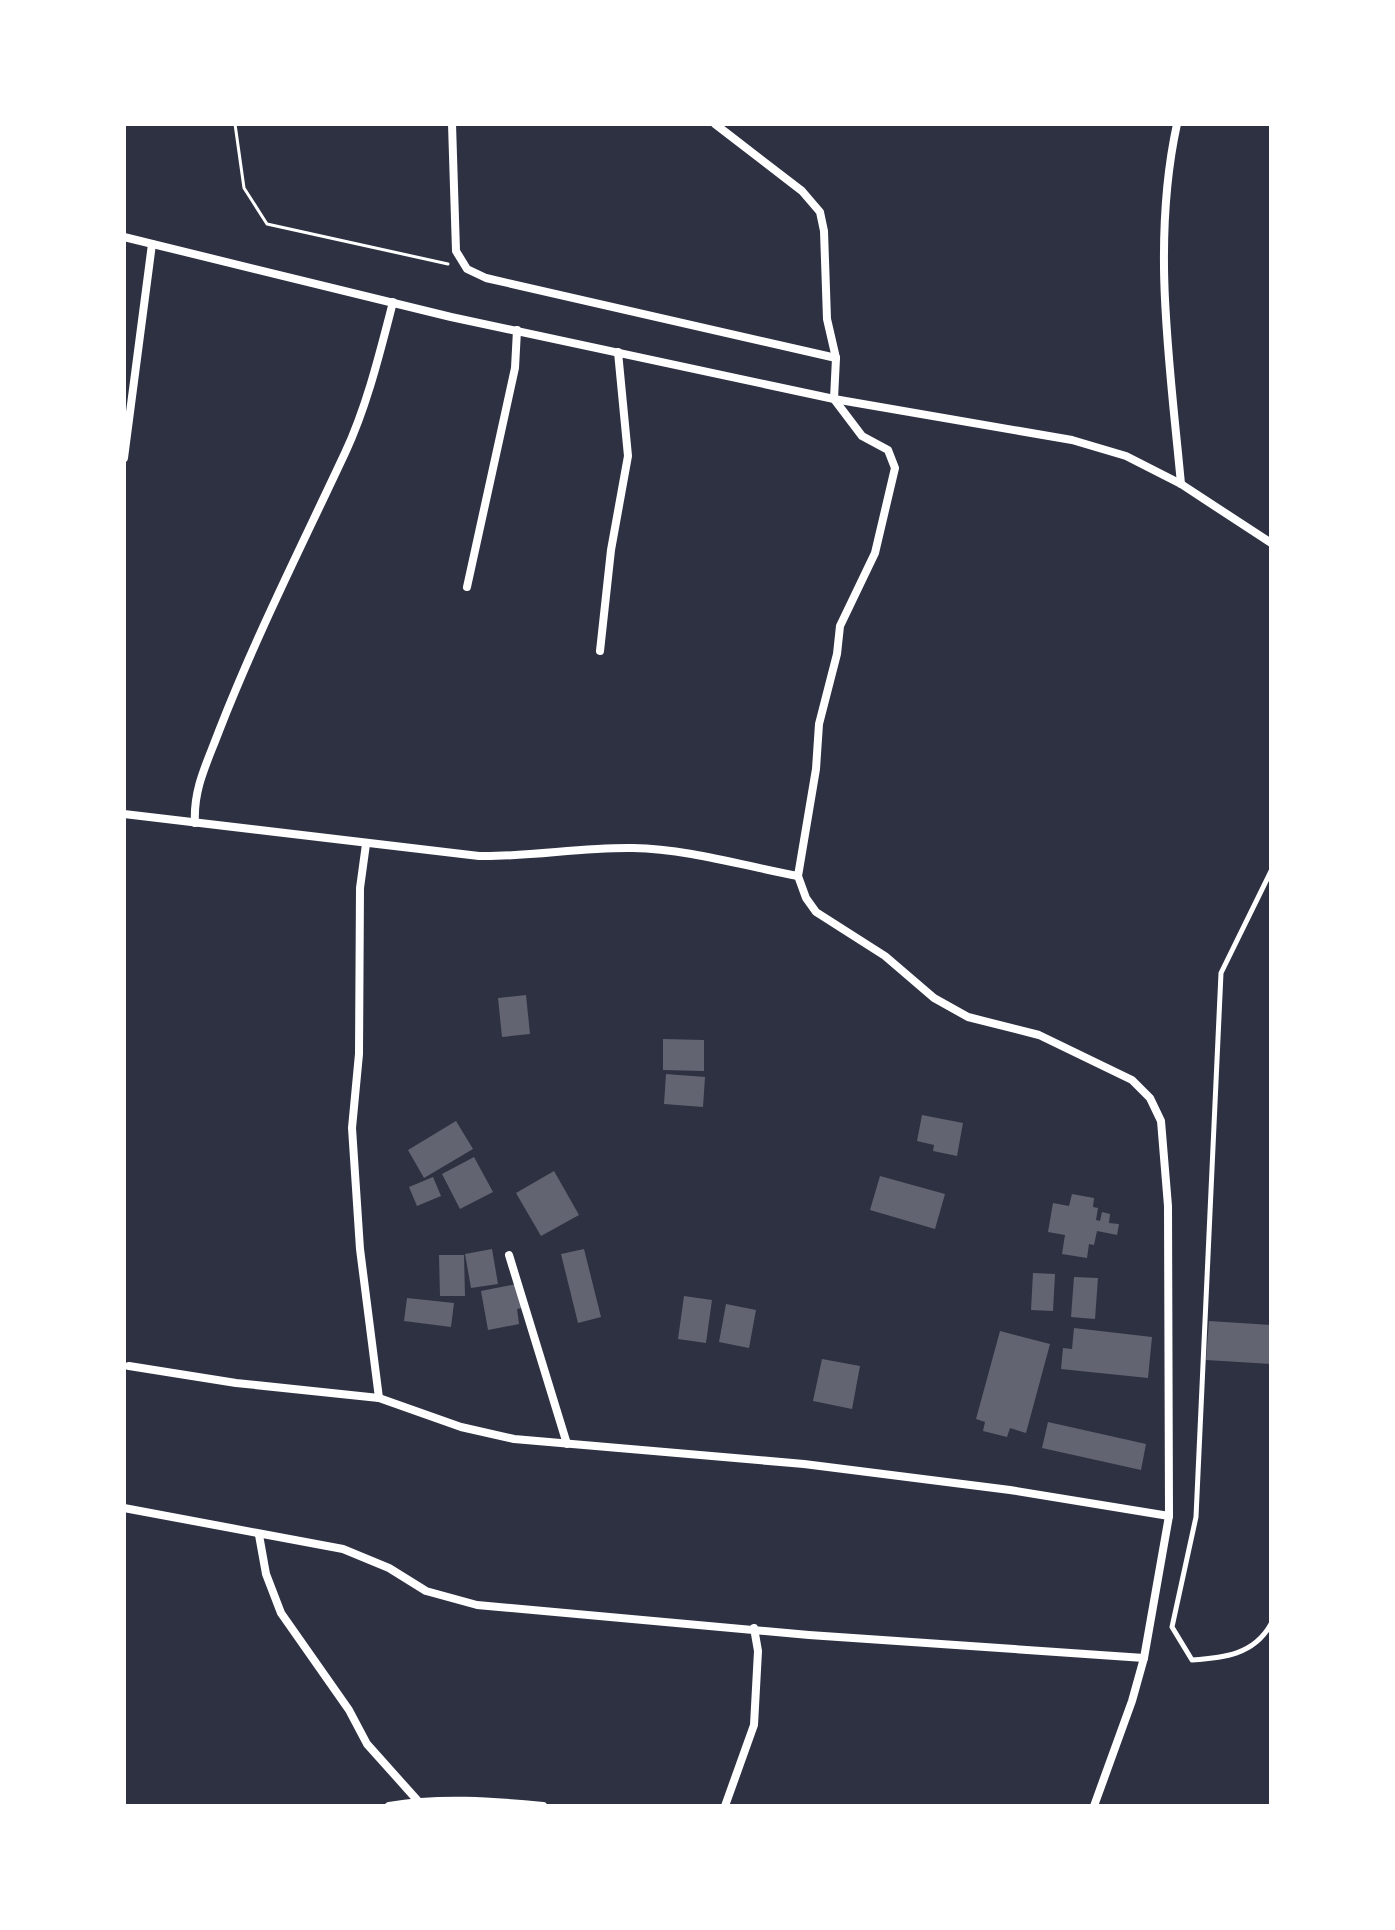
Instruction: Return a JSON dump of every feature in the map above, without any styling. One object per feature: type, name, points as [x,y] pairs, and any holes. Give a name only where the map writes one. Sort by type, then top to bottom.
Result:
[{"type":"street","points":[[452,124],[456,251],[467,269],[486,278],[836,358]]},
{"type":"street","points":[[715,124],[802,191],[820,212],[824,231],[827,319],[836,358],[834,399],[862,436],[888,450],[895,468],[875,553],[840,626],[837,654],[819,724],[816,769],[798,876],[806,898],[816,912],[885,956],[934,998],[968,1017],[1039,1035],[1132,1080],[1150,1098],[1161,1121],[1168,1206],[1169,1516],[1144,1658],[1094,1806]]},
{"type":"street","points":[[1177,124],[1167,171],[1163,279],[1181,484]]},
{"type":"street","points":[[124,237],[393,302],[834,399],[1072,440],[1126,456],[1181,484],[1271,543]]},
{"type":"street","points":[[124,458],[152,244]]},
{"type":"street","points":[[195,823],[194,796],[205,766],[250,653],[346,451],[376,365],[393,302]]},
{"type":"street","points":[[467,587],[515,368],[517,330]]},
{"type":"street","points":[[600,651],[611,550],[628,456],[618,352]]},
{"type":"street","points":[[124,814],[366,844],[516,857],[633,848],[673,851],[798,876]]},
{"type":"street","points":[[366,844],[360,888],[359,1054],[352,1128],[360,1249],[379,1398]]},
{"type":"street","points":[[509,1255],[567,1444]]},
{"type":"street","points":[[129,1366],[236,1383],[379,1398],[461,1427],[514,1439],[804,1464],[1010,1490],[1169,1516]]},
{"type":"street","points":[[124,1508],[343,1549],[389,1568],[426,1591],[461,1602],[1144,1658]]},
{"type":"street","points":[[259,1535],[266,1574],[281,1613],[349,1710],[367,1744],[418,1803]]},
{"type":"street","points":[[725,1806],[754,1725],[758,1651],[754,1628]]},
{"type":"street","points":[[389,1806],[465,1800],[543,1806]]},
{"type":"lane","points":[[1271,871],[1221,973],[1196,1517],[1172,1627],[1192,1660],[1230,1658],[1266,1634],[1271,1624]]},
{"type":"path","points":[[235,124],[244,188],[267,224],[467,269]]},
{"type":"building","points":[[526,995],[530,1034],[502,1037],[498,998]]},
{"type":"building","points":[[663,1039],[704,1040],[704,1071],[663,1070]]},
{"type":"building","points":[[666,1074],[705,1077],[703,1107],[664,1104]]},
{"type":"building","points":[[922,1115],[963,1123],[957,1156],[933,1151],[934,1145],[917,1141]]},
{"type":"building","points":[[456,1121],[473,1149],[424,1178],[408,1150]]},
{"type":"building","points":[[474,1157],[493,1192],[460,1209],[442,1174]]},
{"type":"building","points":[[554,1171],[579,1215],[541,1236],[516,1193]]},
{"type":"building","points":[[880,1176],[945,1194],[935,1229],[870,1210]]},
{"type":"building","points":[[433,1177],[441,1196],[417,1206],[409,1187]]},
{"type":"building","points":[[1072,1194],[1094,1198],[1093,1207],[1098,1208],[1096,1220],[1100,1221],[1102,1212],[1110,1214],[1109,1223],[1119,1224],[1117,1235],[1097,1231],[1094,1245],[1089,1244],[1087,1258],[1062,1254],[1065,1235],[1048,1232],[1053,1203],[1069,1206]]},
{"type":"building","points":[[492,1249],[498,1284],[471,1288],[465,1254]]},
{"type":"building","points":[[584,1249],[601,1317],[578,1323],[561,1254]]},
{"type":"building","points":[[439,1255],[464,1255],[465,1296],[440,1296]]},
{"type":"building","points":[[1033,1273],[1055,1274],[1053,1311],[1031,1310]]},
{"type":"building","points":[[1074,1277],[1098,1278],[1095,1319],[1071,1317]]},
{"type":"building","points":[[517,1284],[522,1308],[517,1309],[519,1324],[488,1330],[481,1291]]},
{"type":"building","points":[[684,1296],[712,1300],[706,1343],[678,1339]]},
{"type":"building","points":[[407,1298],[454,1303],[451,1327],[404,1321]]},
{"type":"building","points":[[726,1304],[756,1310],[749,1348],[719,1342]]},
{"type":"building","points":[[1209,1321],[1271,1325],[1271,1364],[1206,1360]]},
{"type":"building","points":[[1074,1328],[1152,1337],[1148,1378],[1061,1369],[1063,1348],[1072,1349]]},
{"type":"building","points":[[1000,1331],[1050,1344],[1026,1433],[1010,1428],[1007,1437],[983,1431],[985,1422],[976,1419]]},
{"type":"building","points":[[822,1359],[860,1366],[852,1409],[813,1401]]},
{"type":"building","points":[[1048,1422],[1146,1444],[1141,1470],[1042,1448]]}]
